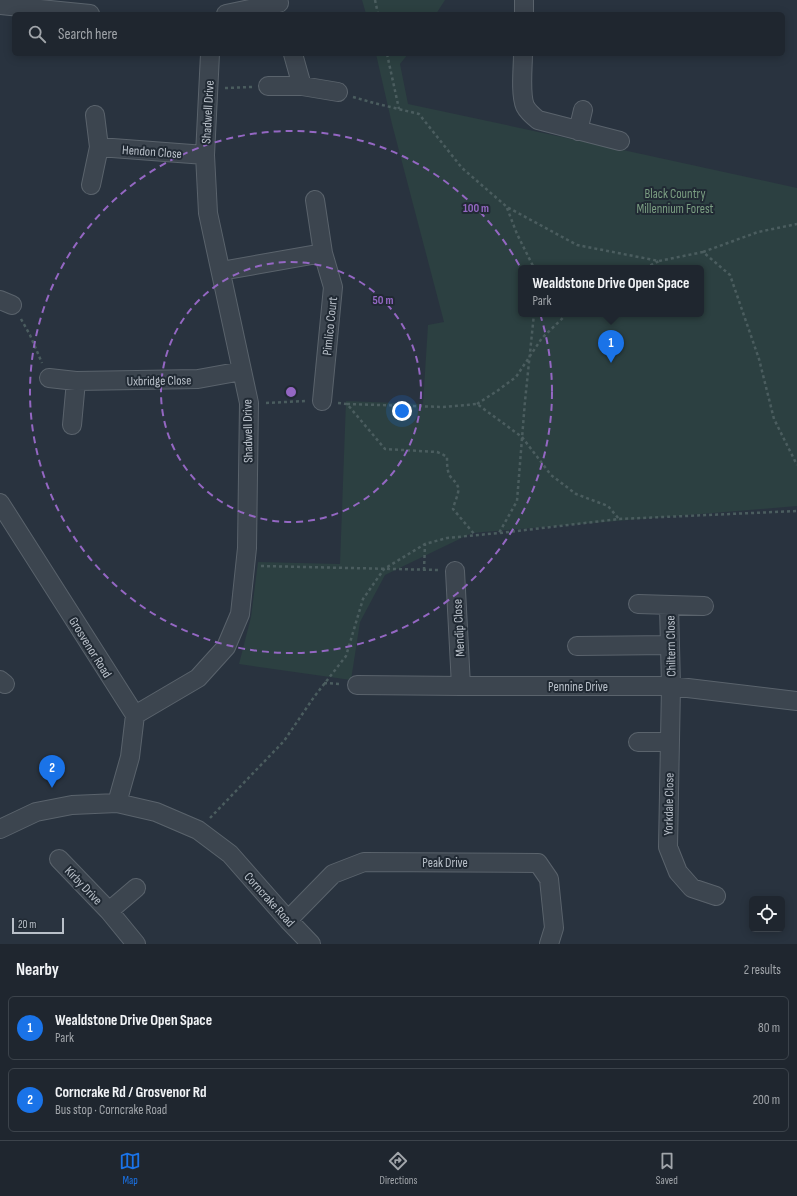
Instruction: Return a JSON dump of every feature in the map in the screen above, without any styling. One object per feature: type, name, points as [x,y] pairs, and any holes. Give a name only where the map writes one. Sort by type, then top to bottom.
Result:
[{"type":"street","points":[[524,0],[524,12]]},
{"type":"street","points":[[0,5],[70,12]]},
{"type":"street","points":[[240,12],[281,6]]},
{"type":"street","name":"Shadwell Drive","points":[[134,715],[198,678],[226,647],[240,614],[247,541],[249,403],[208,213],[205,155],[210,56]]},
{"type":"street","points":[[294,56],[302,86]]},
{"type":"street","points":[[523,56],[524,105],[529,113],[538,120],[620,141]]},
{"type":"street","points":[[268,86],[302,86],[338,92]]},
{"type":"street","points":[[578,131],[583,110]]},
{"type":"street","points":[[91,185],[98,147],[95,115]]},
{"type":"street","name":"Hendon Close","points":[[98,147],[205,155]]},
{"type":"street","name":"Pimlico Court","points":[[315,200],[323,253],[333,287],[322,401]]},
{"type":"street","points":[[221,271],[323,253]]},
{"type":"street","name":"Uxbridge Close","points":[[49,378],[76,381],[198,380],[242,371]]},
{"type":"street","points":[[72,425],[76,381]]},
{"type":"street","name":"Grosvenor Road","points":[[0,503],[134,715]]},
{"type":"street","name":"Mendip Close","points":[[455,571],[461,686]]},
{"type":"street","points":[[638,604],[704,606]]},
{"type":"street","name":"Chiltern Close","points":[[670,606],[671,686]]},
{"type":"street","points":[[577,646],[670,645]]},
{"type":"street","name":"Pennine Drive","points":[[357,685],[671,686],[797,700]]},
{"type":"street","name":"Yorkdale Close","points":[[671,686],[668,847],[678,872],[692,888],[716,896]]},
{"type":"street","points":[[0,829],[36,812],[72,805],[117,803],[130,757],[134,715]]},
{"type":"street","points":[[638,742],[670,742]]},
{"type":"street","name":"Corncrake Road","points":[[117,803],[156,812],[198,830],[230,854],[311,944]]},
{"type":"street","name":"Kirby Drive","points":[[59,859],[109,911],[136,944]]},
{"type":"street","name":"Peak Drive","points":[[288,920],[333,874],[364,862],[538,863],[549,879],[554,928],[549,944]]},
{"type":"street","name":"Kirby Drive","points":[[109,911],[136,888]]},
{"type":"path","points":[[375,0],[378,12]]},
{"type":"path","points":[[387,56],[400,109]]},
{"type":"path","points":[[208,89],[268,86]]},
{"type":"path","points":[[338,92],[419,114],[462,168],[507,208],[577,245],[659,261]]},
{"type":"path","points":[[507,208],[517,234],[532,265]]},
{"type":"path","points":[[651,265],[659,261],[703,252],[758,232],[797,224]]},
{"type":"path","points":[[703,252],[730,275],[759,359],[774,419],[797,465]]},
{"type":"path","points":[[6,303],[30,336],[49,378]]},
{"type":"path","points":[[499,533],[517,501],[534,317]]},
{"type":"path","points":[[249,403],[322,401],[347,404],[444,407],[477,404],[498,391],[516,377],[542,338],[564,317]]},
{"type":"path","points":[[347,404],[385,449],[437,452],[447,458],[449,475],[458,487],[459,492],[454,502],[453,509],[476,535]]},
{"type":"path","points":[[477,404],[522,437],[551,475],[576,494],[608,506],[619,519]]},
{"type":"path","points":[[198,830],[284,741],[314,697],[346,656],[363,599],[384,569],[425,544],[447,538],[619,519],[797,511]]},
{"type":"path","points":[[424,570],[425,544]]},
{"type":"path","points":[[245,565],[455,571]]},
{"type":"green space","points":[[362,0],[445,0],[437,12],[365,12]]},
{"type":"green space","name":"Black Country Millennium Forest","points":[[376,56],[406,56],[400,64],[408,104],[797,188],[797,506],[472,533],[385,575],[360,622],[351,680],[239,664],[251,617],[258,562],[340,564],[346,401],[423,404],[428,325],[444,322],[392,124]]},
{"type":"place","name":"Wealdstone Drive Open Space","points":[[611,363]]},
{"type":"place","name":"Corncrake Rd / Grosvenor Rd","points":[[52,788]]}]
